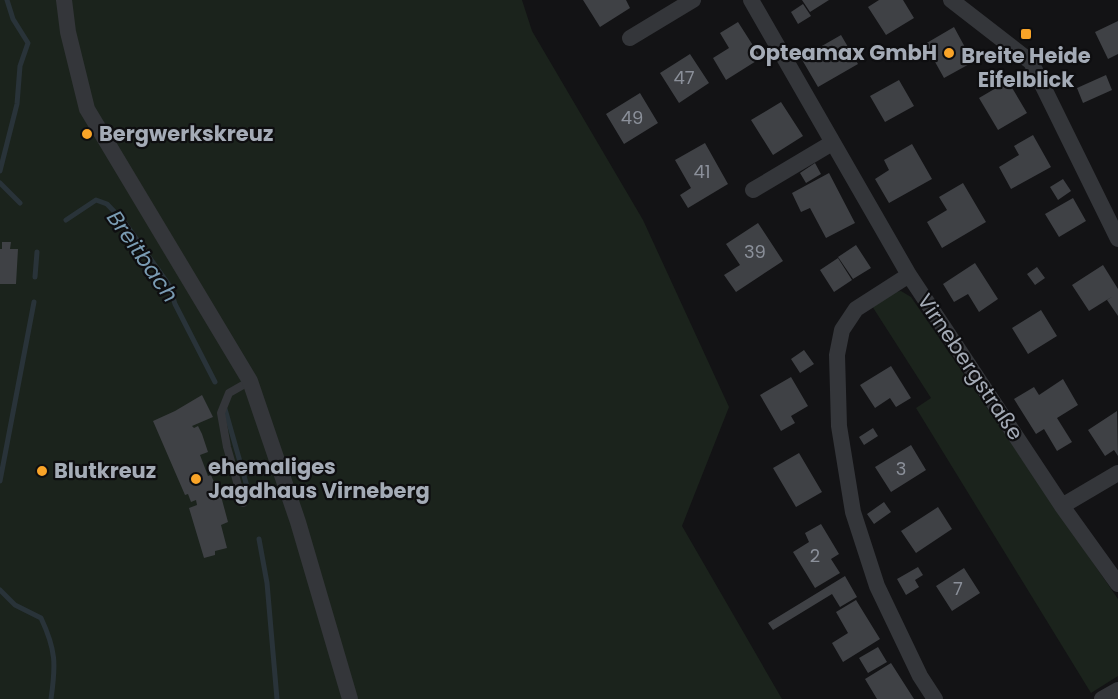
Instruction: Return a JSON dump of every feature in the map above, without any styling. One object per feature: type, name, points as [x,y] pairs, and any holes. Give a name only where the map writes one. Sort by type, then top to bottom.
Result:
[{"type":"street","points":[[64,0],[68,32],[87,109],[250,381],[298,522],[350,699]]},
{"type":"street","points":[[630,38],[693,0]]},
{"type":"street","name":"Virnebergstraße","points":[[751,0],[909,274],[1062,506],[1118,584]]},
{"type":"street","points":[[951,0],[1031,62],[1118,239]]},
{"type":"street","points":[[753,190],[832,143]]},
{"type":"street","points":[[909,274],[856,309],[843,330],[837,355],[839,426],[853,512],[877,586],[920,676],[935,699]]},
{"type":"street","points":[[1062,506],[1118,473]]},
{"type":"street","points":[[1102,699],[1118,690]]},
{"type":"lane","points":[[243,502],[227,447],[221,413],[229,393],[250,381]]},
{"type":"shaded area","points":[[0,0],[522,0],[532,31],[643,220],[729,407],[682,526],[782,699],[0,699]]},
{"type":"shaded area","points":[[901,291],[911,297],[1118,599],[1118,676],[1091,693],[916,408],[931,398],[872,306],[895,292]]},
{"type":"building","points":[[583,0],[626,0],[630,8],[600,27]]},
{"type":"building","points":[[802,0],[829,0],[810,12]]},
{"type":"building","points":[[879,0],[903,0],[914,18],[886,35],[868,7]]},
{"type":"building","points":[[803,4],[811,16],[798,24],[791,12]]},
{"type":"building","points":[[1118,21],[1118,54],[1108,59],[1095,32]]},
{"type":"building","points":[[738,22],[761,58],[726,80],[713,58],[729,48],[720,33]]},
{"type":"building","name":"Opteamax GmbH","points":[[954,27],[973,62],[944,78],[925,44]]},
{"type":"building","points":[[841,35],[858,64],[818,87],[801,58]]},
{"type":"building","points":[[690,54],[709,83],[679,103],[660,73]]},
{"type":"building","points":[[1106,75],[1112,90],[1083,103],[1077,88]]},
{"type":"building","points":[[899,80],[914,106],[885,122],[870,96]]},
{"type":"building","points":[[1008,81],[1027,113],[998,130],[979,98]]},
{"type":"building","points":[[640,93],[658,123],[624,144],[606,114]]},
{"type":"building","points":[[781,102],[803,136],[773,155],[751,120]]},
{"type":"building","points":[[1033,135],[1051,167],[1011,189],[999,167],[1019,155],[1014,146]]},
{"type":"building","points":[[705,143],[728,184],[688,208],[680,195],[691,188],[675,160]]},
{"type":"building","points":[[912,144],[932,179],[889,203],[875,179],[889,170],[884,160]]},
{"type":"building","points":[[815,163],[821,174],[806,183],[800,173]]},
{"type":"building","points":[[829,173],[855,223],[826,238],[810,208],[801,212],[792,193]]},
{"type":"building","points":[[1063,179],[1071,191],[1058,200],[1050,187]]},
{"type":"building","points":[[963,183],[986,222],[942,248],[927,222],[947,210],[939,197]]},
{"type":"building","points":[[1073,198],[1086,221],[1059,237],[1045,214]]},
{"type":"building","points":[[758,223],[783,261],[736,292],[724,275],[740,265],[726,244]]},
{"type":"building","points":[[2,242],[11,242],[10,249],[18,249],[16,284],[0,284]]},
{"type":"building","points":[[856,245],[871,268],[853,279],[838,257]]},
{"type":"building","points":[[838,258],[852,280],[834,292],[820,270]]},
{"type":"building","points":[[975,263],[998,299],[979,312],[968,294],[954,302],[943,284]]},
{"type":"building","points":[[1103,265],[1118,289],[1118,316],[1107,300],[1113,296],[1089,311],[1072,285]]},
{"type":"building","points":[[1037,267],[1045,278],[1035,285],[1027,274]]},
{"type":"building","points":[[1041,310],[1057,336],[1028,354],[1012,328]]},
{"type":"building","points":[[804,350],[814,364],[800,373],[791,359]]},
{"type":"building","points":[[891,366],[911,398],[896,407],[890,398],[875,408],[860,385]]},
{"type":"building","points":[[791,377],[808,406],[791,416],[795,423],[781,431],[760,395]]},
{"type":"building","points":[[1063,379],[1078,405],[1057,418],[1072,442],[1057,451],[1044,429],[1036,434],[1014,399],[1034,387],[1039,395]]},
{"type":"building","name":"ehemaliges Jagdhaus Virneberg","points":[[202,395],[213,417],[192,426],[194,428],[198,426],[202,434],[208,452],[200,455],[208,476],[211,475],[218,485],[228,522],[221,525],[227,548],[215,551],[215,555],[204,558],[189,508],[197,505],[196,500],[191,502],[188,494],[185,495],[153,421]]},
{"type":"building","points":[[1117,411],[1118,456],[1114,450],[1105,456],[1088,430]]},
{"type":"building","points":[[873,428],[878,436],[864,445],[859,437]]},
{"type":"building","points":[[911,445],[926,470],[891,492],[875,467]]},
{"type":"building","points":[[799,453],[822,492],[796,507],[773,468]]},
{"type":"building","points":[[884,502],[891,512],[874,524],[867,514]]},
{"type":"building","points":[[938,507],[952,529],[916,553],[901,531]]},
{"type":"building","points":[[821,524],[839,554],[831,559],[840,573],[815,588],[793,552],[809,542],[805,533]]},
{"type":"building","points":[[918,567],[923,575],[915,580],[919,587],[906,595],[897,579]]},
{"type":"building","points":[[964,568],[980,593],[952,611],[936,586]]},
{"type":"building","points":[[845,576],[857,597],[840,607],[832,594],[773,630],[768,623]]},
{"type":"building","points":[[856,600],[880,639],[843,662],[832,643],[848,633],[836,612]]},
{"type":"building","points":[[878,647],[887,662],[868,673],[859,658]]},
{"type":"building","points":[[891,663],[914,699],[877,699],[865,679]]},
{"type":"waterway","name":"Breitbach","points":[[0,171],[17,104],[20,66],[28,43],[13,19],[7,0]]},
{"type":"waterway","name":"Breitbach","points":[[0,183],[20,203]]},
{"type":"waterway","name":"Breitbach","points":[[66,220],[96,200],[107,204],[125,223],[169,285],[175,304],[215,382]]},
{"type":"waterway","name":"Breitbach","points":[[35,277],[37,252]]},
{"type":"waterway","name":"Breitbach","points":[[0,481],[34,302]]},
{"type":"waterway","name":"Breitbach","points":[[225,409],[250,497]]},
{"type":"waterway","points":[[259,539],[267,583],[277,699]]},
{"type":"waterway","name":"Breitbach","points":[[0,590],[15,605],[41,618],[50,639],[54,657],[51,699]]},
{"type":"place","name":"Breite Heide Eifelblick","points":[[1026,34]]},
{"type":"place","name":"Opteamax GmbH","points":[[949,53]]},
{"type":"place","name":"Bergwerkskreuz","points":[[87,134]]},
{"type":"place","name":"Blutkreuz","points":[[42,471]]},
{"type":"place","name":"ehemaliges Jagdhaus Virneberg","points":[[196,479]]}]
